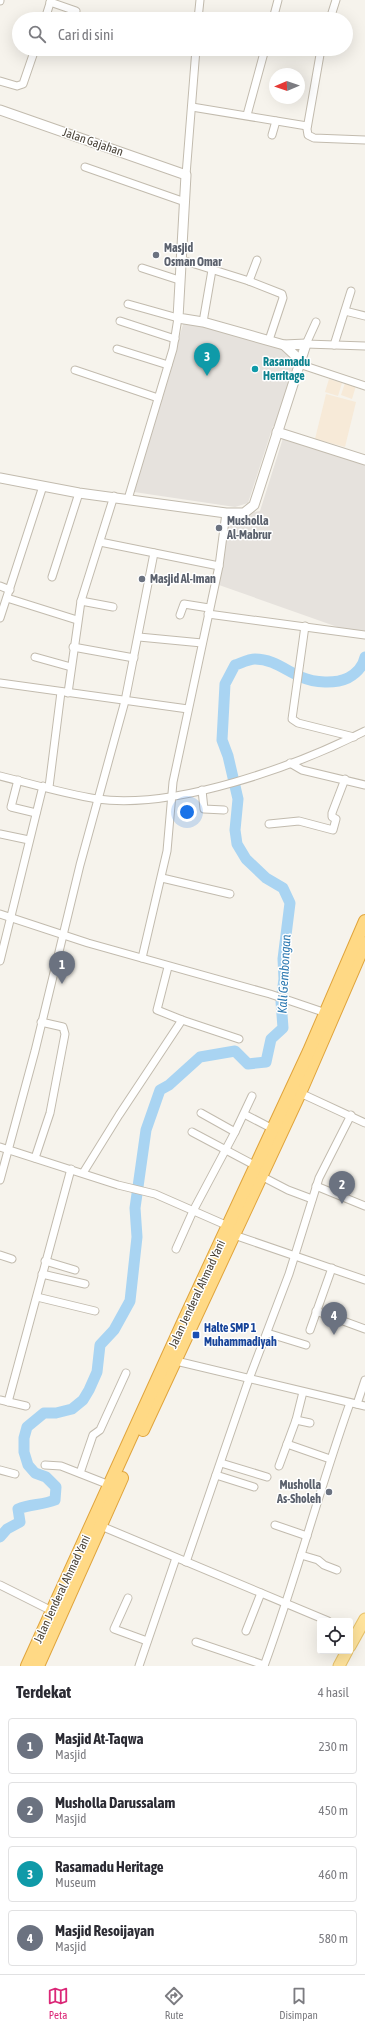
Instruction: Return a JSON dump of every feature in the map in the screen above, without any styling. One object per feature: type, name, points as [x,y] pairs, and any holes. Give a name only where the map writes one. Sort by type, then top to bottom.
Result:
[{"type":"highway","name":"Jalan Jenderal Ahmad Yani","points":[[38,1666],[67,1589],[189,1320],[358,956],[365,921]]},
{"type":"highway","name":"Jalan Jenderal Ahmad Yani","points":[[258,1171],[273,1129],[296,1091],[326,1013],[365,944]]},
{"type":"highway","name":"Jalan Jenderal Ahmad Yani","points":[[27,1666],[52,1610],[67,1589],[101,1526],[114,1486],[176,1361],[189,1320]]},
{"type":"main road","points":[[353,1633],[365,1619]]},
{"type":"main road","points":[[339,1666],[345,1654]]},
{"type":"street","points":[[199,12],[200,0]]},
{"type":"street","points":[[275,12],[278,0]]},
{"type":"street","points":[[332,12],[336,0]]},
{"type":"street","points":[[47,12],[51,1],[76,11]]},
{"type":"street","points":[[0,81],[17,86],[23,84],[33,56]]},
{"type":"street","points":[[128,499],[175,339],[178,318],[186,175],[196,56]]},
{"type":"street","points":[[247,115],[263,56]]},
{"type":"street","points":[[319,56],[307,132],[311,138],[365,140]]},
{"type":"street","points":[[192,107],[307,126]]},
{"type":"street","name":"Jalan Gajahan","points":[[0,110],[186,175]]},
{"type":"street","points":[[272,135],[276,121]]},
{"type":"street","points":[[86,167],[185,202]]},
{"type":"street","points":[[182,260],[250,281],[282,294],[283,298],[269,340]]},
{"type":"street","points":[[250,281],[257,260]]},
{"type":"street","points":[[142,268],[179,280]]},
{"type":"street","points":[[203,322],[212,270]]},
{"type":"street","points":[[334,345],[351,291]]},
{"type":"street","points":[[128,304],[178,318],[203,322],[284,345],[306,344],[365,346]]},
{"type":"street","points":[[345,311],[365,316]]},
{"type":"street","points":[[120,321],[175,339]]},
{"type":"street","points":[[0,478],[79,493],[114,496],[226,513],[244,513],[254,505],[306,344],[316,322]]},
{"type":"street","points":[[284,345],[300,362],[365,386]]},
{"type":"street","points":[[117,349],[168,365]]},
{"type":"street","points":[[75,370],[158,398]]},
{"type":"street","points":[[277,432],[365,460]]},
{"type":"street","points":[[0,618],[43,486]]},
{"type":"street","points":[[52,577],[79,493]]},
{"type":"street","points":[[0,961],[36,813],[46,787],[64,692],[71,667],[81,601],[114,496]]},
{"type":"street","points":[[142,958],[162,878],[168,844],[172,797],[188,709],[219,566],[226,513]]},
{"type":"street","points":[[100,542],[219,566]]},
{"type":"street","points":[[0,1180],[98,799],[125,701],[139,637],[154,553]]},
{"type":"street","points":[[0,586],[10,590]]},
{"type":"street","points":[[7,598],[77,620]]},
{"type":"street","points":[[81,601],[113,607]]},
{"type":"street","points":[[180,615],[183,604],[209,611],[365,635]]},
{"type":"street","points":[[306,626],[292,716],[294,721],[354,737]]},
{"type":"street","points":[[139,637],[202,643]]},
{"type":"street","points":[[73,647],[134,658]]},
{"type":"street","points":[[35,657],[71,667]]},
{"type":"street","points":[[0,683],[188,709]]},
{"type":"street","points":[[0,776],[98,799],[124,800],[172,797],[202,790],[290,763],[354,737],[365,731]]},
{"type":"street","points":[[290,763],[302,770],[365,785]]},
{"type":"street","points":[[18,780],[11,807],[36,813]]},
{"type":"street","points":[[269,824],[299,821],[333,830],[336,819],[332,817],[332,813],[345,780]]},
{"type":"street","points":[[202,790],[204,809],[224,810]]},
{"type":"street","points":[[0,834],[29,840]]},
{"type":"street","points":[[162,878],[230,894]]},
{"type":"street","points":[[0,914],[168,967],[285,998],[326,1013]]},
{"type":"street","points":[[168,967],[157,1010],[239,1039]]},
{"type":"street","points":[[83,1173],[119,1115],[182,1020]]},
{"type":"street","points":[[35,1158],[50,1113],[65,1030],[63,1027],[41,1022]]},
{"type":"street","points":[[296,1091],[351,1115],[365,1123]]},
{"type":"street","points":[[176,1249],[193,1211],[226,1150],[252,1096]]},
{"type":"street","points":[[201,1113],[235,1132]]},
{"type":"street","points":[[244,1114],[273,1129]]},
{"type":"street","points":[[186,1562],[249,1379],[295,1256],[323,1167],[351,1115]]},
{"type":"street","points":[[192,1132],[226,1150],[288,1190],[312,1199]]},
{"type":"street","points":[[0,1147],[147,1192],[193,1211],[231,1231],[295,1256],[365,1280]]},
{"type":"street","points":[[8,1402],[71,1169]]},
{"type":"street","points":[[316,1186],[365,1206]]},
{"type":"street","points":[[0,1255],[12,1259]]},
{"type":"street","points":[[45,1261],[75,1270]]},
{"type":"street","points":[[310,1330],[332,1268]]},
{"type":"street","points":[[42,1274],[85,1284]]},
{"type":"street","points":[[37,1297],[95,1311]]},
{"type":"street","points":[[316,1311],[365,1329]]},
{"type":"street","points":[[267,1333],[306,1345]]},
{"type":"street","points":[[176,1361],[358,1405]]},
{"type":"street","points":[[80,1473],[93,1435],[100,1430],[126,1373]]},
{"type":"street","points":[[196,1642],[264,1666],[286,1603],[330,1459],[358,1405],[365,1380]]},
{"type":"street","points":[[279,1466],[296,1420],[303,1392]]},
{"type":"street","points":[[0,1400],[26,1406]]},
{"type":"street","points":[[296,1420],[310,1423]]},
{"type":"street","points":[[287,1444],[330,1459]]},
{"type":"street","points":[[221,1463],[267,1477]]},
{"type":"street","points":[[45,1465],[61,1466],[114,1486]]},
{"type":"street","points":[[0,1470],[15,1474]]},
{"type":"street","points":[[216,1475],[254,1487]]},
{"type":"street","points":[[275,1525],[307,1536]]},
{"type":"street","points":[[101,1526],[321,1618]]},
{"type":"street","points":[[301,1555],[320,1561],[324,1565],[337,1570]]},
{"type":"street","points":[[139,1666],[176,1558]]},
{"type":"street","points":[[0,1585],[52,1610]]},
{"type":"street","points":[[246,1631],[261,1593]]},
{"type":"street","points":[[128,1598],[114,1629],[147,1641]]},
{"type":"shaded area","points":[[184,321],[288,346],[298,361],[278,426],[273,426],[248,503],[235,507],[134,492]]},
{"type":"shaded area","points":[[329,379],[342,383],[338,396],[325,392]]},
{"type":"shaded area","points":[[345,383],[356,386],[352,399],[341,395]]},
{"type":"shaded area","points":[[326,394],[356,402],[345,447],[315,439]]},
{"type":"shaded area","points":[[284,435],[365,463],[365,633],[363,636],[219,585],[230,516],[260,511]]},
{"type":"waterway","name":"Kali Gembongan","points":[[0,1537],[7,1529],[20,1522],[18,1509],[55,1500],[56,1487],[46,1477],[35,1473],[28,1465],[24,1452],[24,1438],[27,1427],[44,1413],[56,1413],[72,1409],[83,1400],[97,1372],[100,1345],[114,1330],[130,1301],[137,1237],[135,1208],[146,1130],[160,1090],[169,1085],[200,1057],[235,1051],[248,1064],[266,1062],[271,1039],[283,1028],[281,1001],[284,979],[283,959],[290,903],[283,888],[266,878],[246,859],[237,844],[235,830],[238,799],[228,756],[222,740],[225,684],[235,665],[253,659],[268,661],[307,679],[319,682],[331,682],[343,680],[354,674],[361,667],[365,657]]},
{"type":"place","name":"Masjid Osman Omar","points":[[156,255]]},
{"type":"place","name":"Rasamadu Herritage","points":[[255,369]]},
{"type":"place","name":"Rasamadu Heritage","points":[[207,376]]},
{"type":"place","name":"Musholla Al-Mabrur","points":[[219,528]]},
{"type":"place","name":"Masjid Al-Iman","points":[[142,579]]},
{"type":"place","name":"Masjid At-Taqwa","points":[[62,984]]},
{"type":"place","name":"Musholla Darussalam","points":[[342,1204]]},
{"type":"place","name":"Halte SMP 1 Muhammadiyah","points":[[196,1335]]},
{"type":"place","name":"Masjid Resoijayan","points":[[334,1335]]},
{"type":"place","name":"Musholla As-Sholeh","points":[[329,1492]]}]
